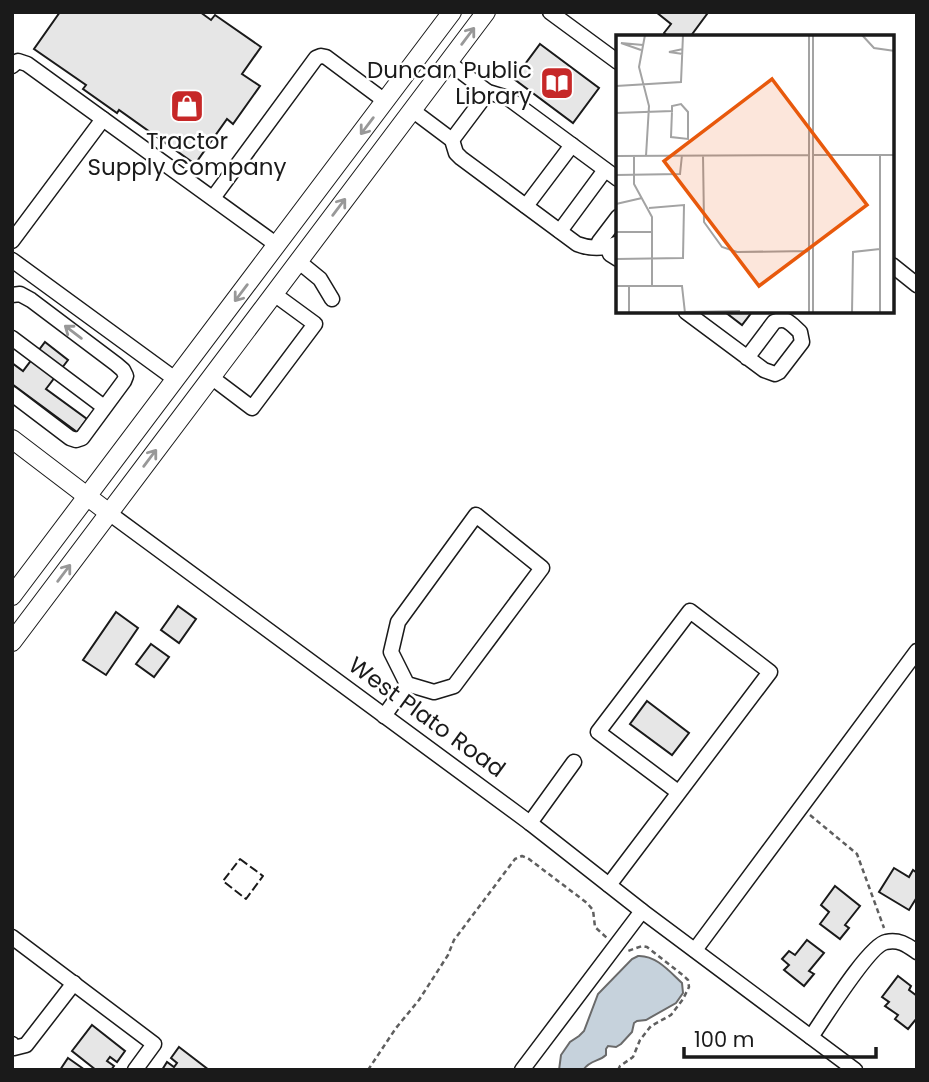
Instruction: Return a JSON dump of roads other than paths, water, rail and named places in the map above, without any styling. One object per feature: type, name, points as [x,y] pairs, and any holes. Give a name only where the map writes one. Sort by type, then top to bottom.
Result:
[{"type":"main road","points":[[12,596],[452,12]]},
{"type":"main road","points":[[12,642],[486,12]]},
{"type":"main road","points":[[277,245],[298,261]]},
{"type":"main road","name":"West Plato Road","points":[[12,439],[109,513]]},
{"type":"street","points":[[550,12],[616,61]]},
{"type":"street","points":[[213,198],[316,58],[326,57],[385,101]]},
{"type":"street","points":[[12,66],[18,61],[27,64],[277,245]]},
{"type":"street","points":[[448,62],[488,92],[509,98],[616,178]]},
{"type":"street","points":[[452,140],[488,92]]},
{"type":"street","points":[[412,110],[452,140],[456,153],[577,244],[584,247],[608,246]]},
{"type":"street","points":[[12,241],[103,119]]},
{"type":"street","points":[[526,206],[572,145]]},
{"type":"street","points":[[559,231],[604,170]]},
{"type":"street","points":[[608,246],[599,242],[616,220]]},
{"type":"street","points":[[12,260],[175,379]]},
{"type":"street","points":[[298,261],[320,279],[332,299]]},
{"type":"street","points":[[894,267],[917,285]]},
{"type":"street","points":[[31,300],[43,283]]},
{"type":"street","points":[[211,377],[252,408],[315,324],[274,293]]},
{"type":"street","points":[[12,295],[20,294],[31,300],[116,364],[126,376],[82,438],[70,438],[17,398],[12,414]]},
{"type":"street","points":[[687,313],[747,358]]},
{"type":"street","points":[[12,338],[104,407]]},
{"type":"street","points":[[116,364],[130,346]]},
{"type":"street","name":"West Plato Road","points":[[109,513],[530,824],[855,1070]]},
{"type":"street","points":[[476,515],[542,568],[454,686],[434,692],[407,684],[391,652],[398,622],[476,515]]},
{"type":"street","points":[[609,885],[770,672],[690,611],[598,732],[678,792]]},
{"type":"street","points":[[695,950],[917,651]]},
{"type":"street","points":[[384,716],[407,684]]},
{"type":"street","points":[[530,824],[574,762]]},
{"type":"street","points":[[522,1070],[642,911]]},
{"type":"street","points":[[12,937],[154,1044],[135,1070]]},
{"type":"street","points":[[811,1037],[876,948],[884,942],[898,941],[917,952]]},
{"type":"street","points":[[13,1047],[26,1045],[74,983]]},
{"type":"place","name":"Duncan Public Library","points":[[557,83]]},
{"type":"place","name":"Tractor Supply Company","points":[[187,106]]}]
